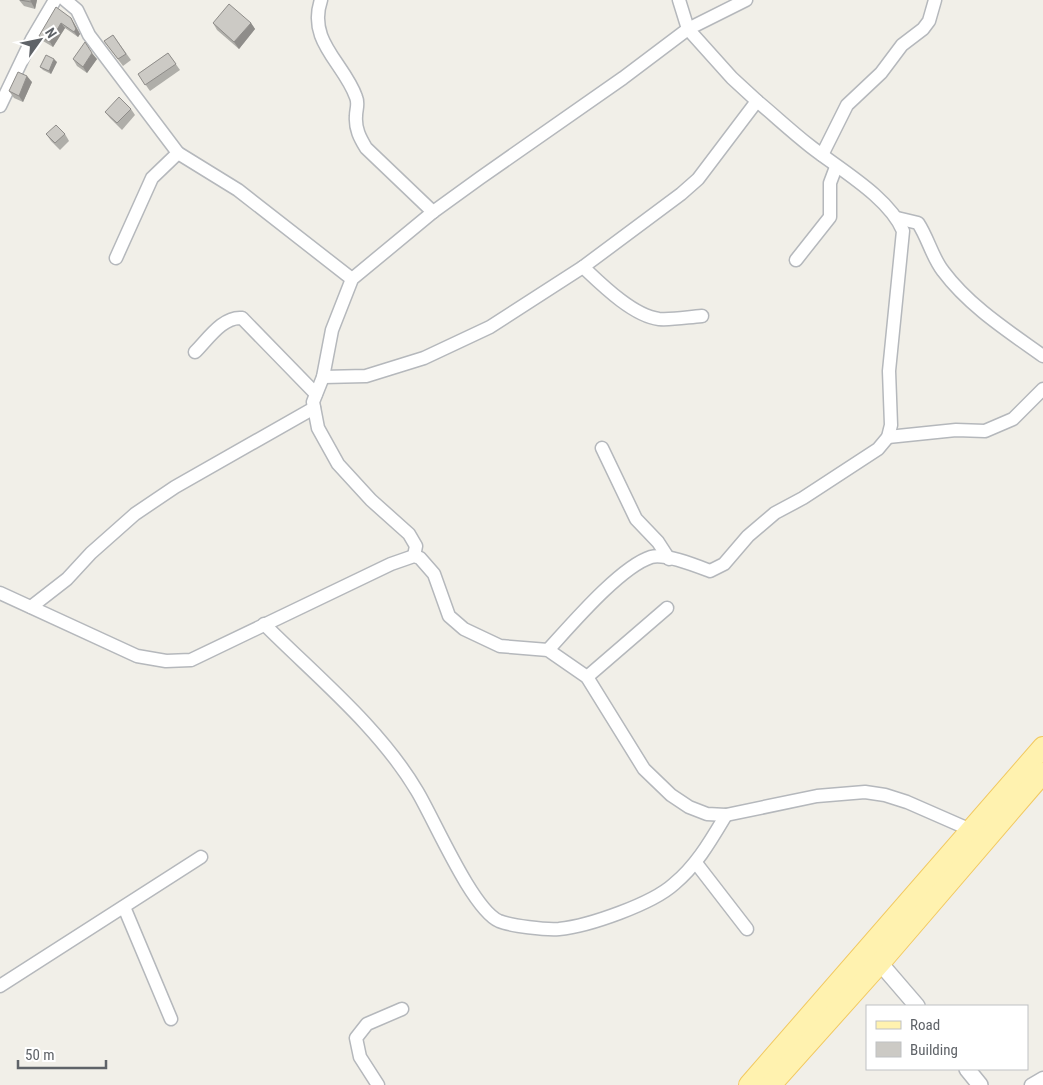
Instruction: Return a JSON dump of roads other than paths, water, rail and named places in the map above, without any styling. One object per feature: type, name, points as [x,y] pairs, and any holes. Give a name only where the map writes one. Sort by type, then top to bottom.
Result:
[{"type":"main road","points":[[749,1085],[1043,746]]},
{"type":"main road","points":[[771,1085],[880,963],[1043,774]]},
{"type":"street","points":[[0,106],[32,39],[55,0]]},
{"type":"street","points":[[64,0],[77,10],[89,35],[178,153],[238,190],[352,279]]},
{"type":"street","points":[[321,0],[317,23],[321,37],[356,97],[356,126],[359,137],[366,148],[434,212]]},
{"type":"street","points":[[548,650],[617,578],[652,557],[684,560],[710,571],[724,564],[748,536],[776,513],[803,498],[878,449],[888,437],[891,425],[889,370],[903,231],[897,218],[884,203],[836,167],[732,78],[688,29],[679,0]]},
{"type":"street","points":[[414,556],[416,546],[409,534],[371,500],[338,464],[318,428],[313,402],[323,377],[332,330],[352,279],[434,212],[623,78],[688,29],[746,0]]},
{"type":"street","points":[[822,155],[847,106],[880,73],[902,45],[923,29],[929,21],[935,0]]},
{"type":"street","points":[[323,377],[366,376],[424,358],[490,327],[583,267],[698,179],[757,101]]},
{"type":"street","points":[[116,258],[152,178],[178,153]]},
{"type":"street","points":[[796,260],[830,217],[830,183],[836,167]]},
{"type":"street","points":[[897,218],[918,223],[937,263],[954,285],[997,323],[1043,356]]},
{"type":"street","points":[[583,267],[605,288],[642,313],[658,319],[702,316]]},
{"type":"street","points":[[195,352],[225,322],[233,317],[242,318],[316,394]]},
{"type":"street","points":[[888,437],[956,430],[985,431],[1013,419],[1043,389]]},
{"type":"street","points":[[31,607],[51,593],[91,553],[143,509],[175,487],[314,408]]},
{"type":"street","points":[[602,448],[636,519],[658,542],[669,559]]},
{"type":"street","points":[[0,593],[137,656],[166,661],[191,660],[391,564],[414,556],[420,558],[434,574],[449,616],[464,629],[500,646],[548,650],[587,677],[633,753],[657,783],[689,807],[707,814],[726,815],[817,796],[865,792],[885,795],[907,802],[971,830]]},
{"type":"street","points":[[587,677],[667,608]]},
{"type":"street","points":[[264,624],[382,741],[416,790],[476,896],[490,914],[499,921],[558,929],[576,926],[641,904],[662,894],[696,863],[726,815]]},
{"type":"street","points":[[0,986],[201,857]]},
{"type":"street","points":[[696,863],[746,929]]},
{"type":"street","points":[[124,907],[171,1019]]},
{"type":"street","points":[[880,963],[916,1005]]},
{"type":"street","points":[[378,1085],[360,1057],[356,1038],[368,1024],[402,1010]]},
{"type":"street","points":[[968,1070],[980,1085]]},
{"type":"street","points":[[1031,1085],[1043,1078]]}]
